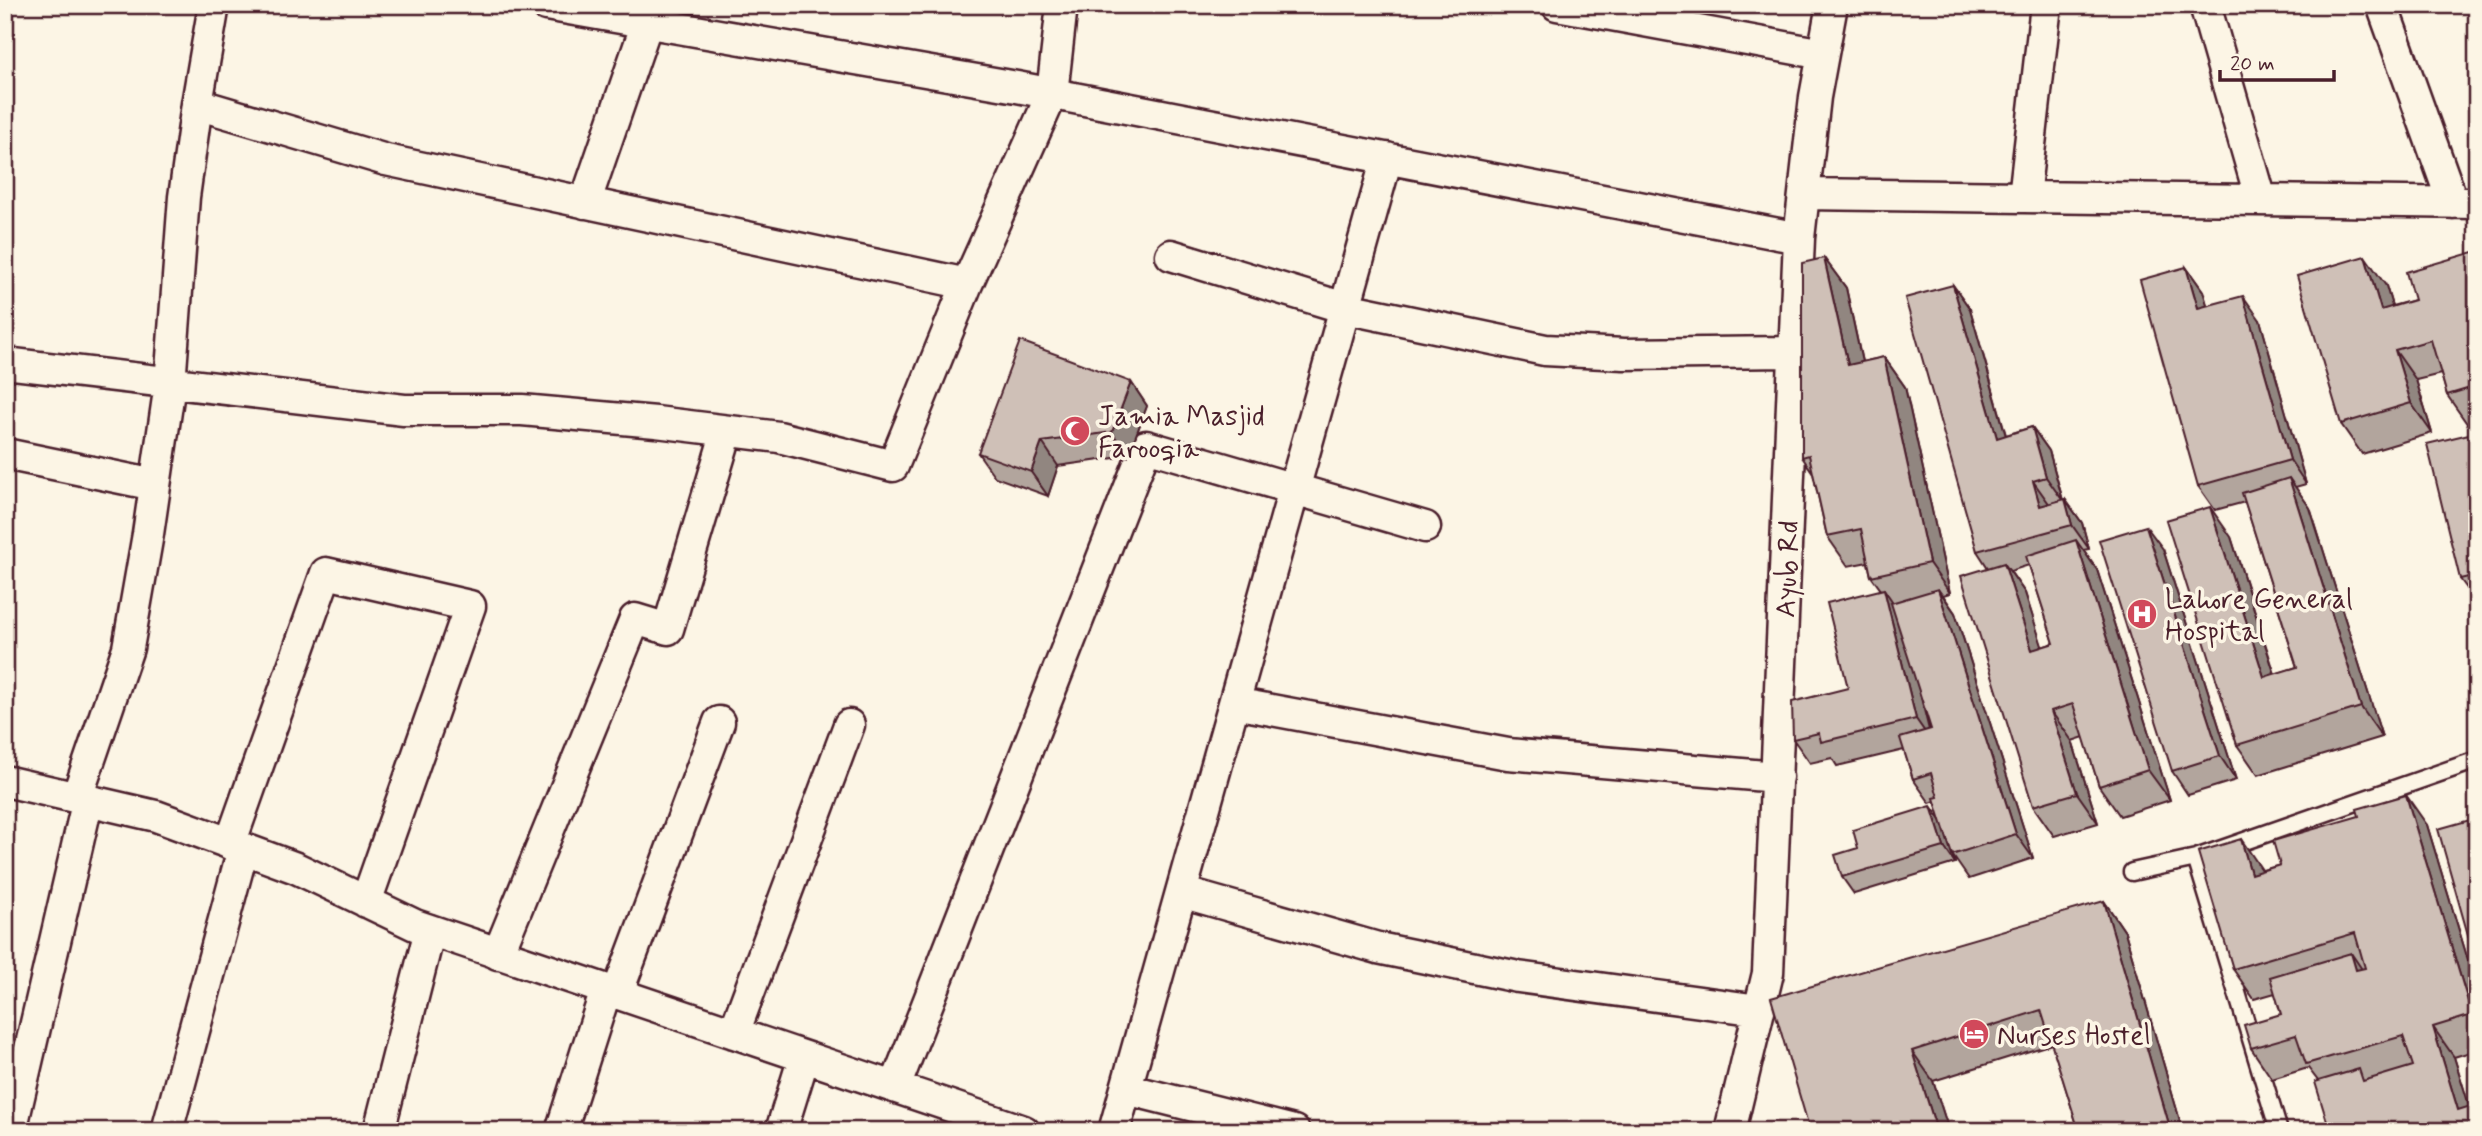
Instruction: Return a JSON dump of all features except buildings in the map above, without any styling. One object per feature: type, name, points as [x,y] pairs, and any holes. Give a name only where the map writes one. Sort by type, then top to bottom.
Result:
[{"type":"street","points":[[10,1131],[83,798],[128,648],[170,384],[184,197],[214,5]]},
{"type":"street","points":[[546,5],[668,19],[1799,238]]},
{"type":"street","points":[[5,363],[404,410],[522,410],[779,437],[893,467],[967,284],[1052,94],[1062,5]]},
{"type":"street","points":[[1557,5],[1823,54]]},
{"type":"street","name":"Ayub Rd","points":[[1730,1131],[1768,974],[1799,238],[1832,5]]},
{"type":"street","points":[[2024,197],[2046,5]]},
{"type":"street","points":[[2205,5],[2261,200]]},
{"type":"street","points":[[1804,194],[2465,203],[2382,5]]},
{"type":"street","points":[[585,203],[668,19]]},
{"type":"street","points":[[197,104],[386,160],[967,284]]},
{"type":"street","points":[[1115,1131],[1387,158]]},
{"type":"street","points":[[1171,255],[1345,308],[1545,350],[1624,354],[1795,352]]},
{"type":"street","points":[[498,954],[635,619],[668,629],[727,431]]},
{"type":"street","points":[[895,1087],[1146,446],[1295,487],[1425,527]]},
{"type":"street","points":[[5,454],[155,485]]},
{"type":"street","points":[[167,1131],[237,847],[326,573],[470,606],[366,902]]},
{"type":"street","points":[[1234,703],[1508,754],[1777,777]]},
{"type":"street","points":[[561,1131],[612,992],[719,722]]},
{"type":"street","points":[[734,1033],[849,725]]},
{"type":"street","points":[[5,781],[156,817],[296,868],[430,930],[895,1087],[1008,1128]]},
{"type":"street","points":[[1181,892],[1378,947],[1518,977],[1759,1010]]},
{"type":"street","points":[[379,1131],[430,930]]},
{"type":"street","points":[[781,1131],[804,1057]]},
{"type":"street","points":[[1126,1089],[1294,1131]]},
{"type":"lane","points":[[2132,872],[2196,858],[2477,760]]},
{"type":"lane","points":[[2196,858],[2279,1131]]},
{"type":"place","name":"Jamia Masjid Farooqia","points":[[1075,431]]},
{"type":"place","name":"Lahore General Hospital","points":[[2142,614]]},
{"type":"place","name":"Nurses Hostel","points":[[1974,1034]]}]
